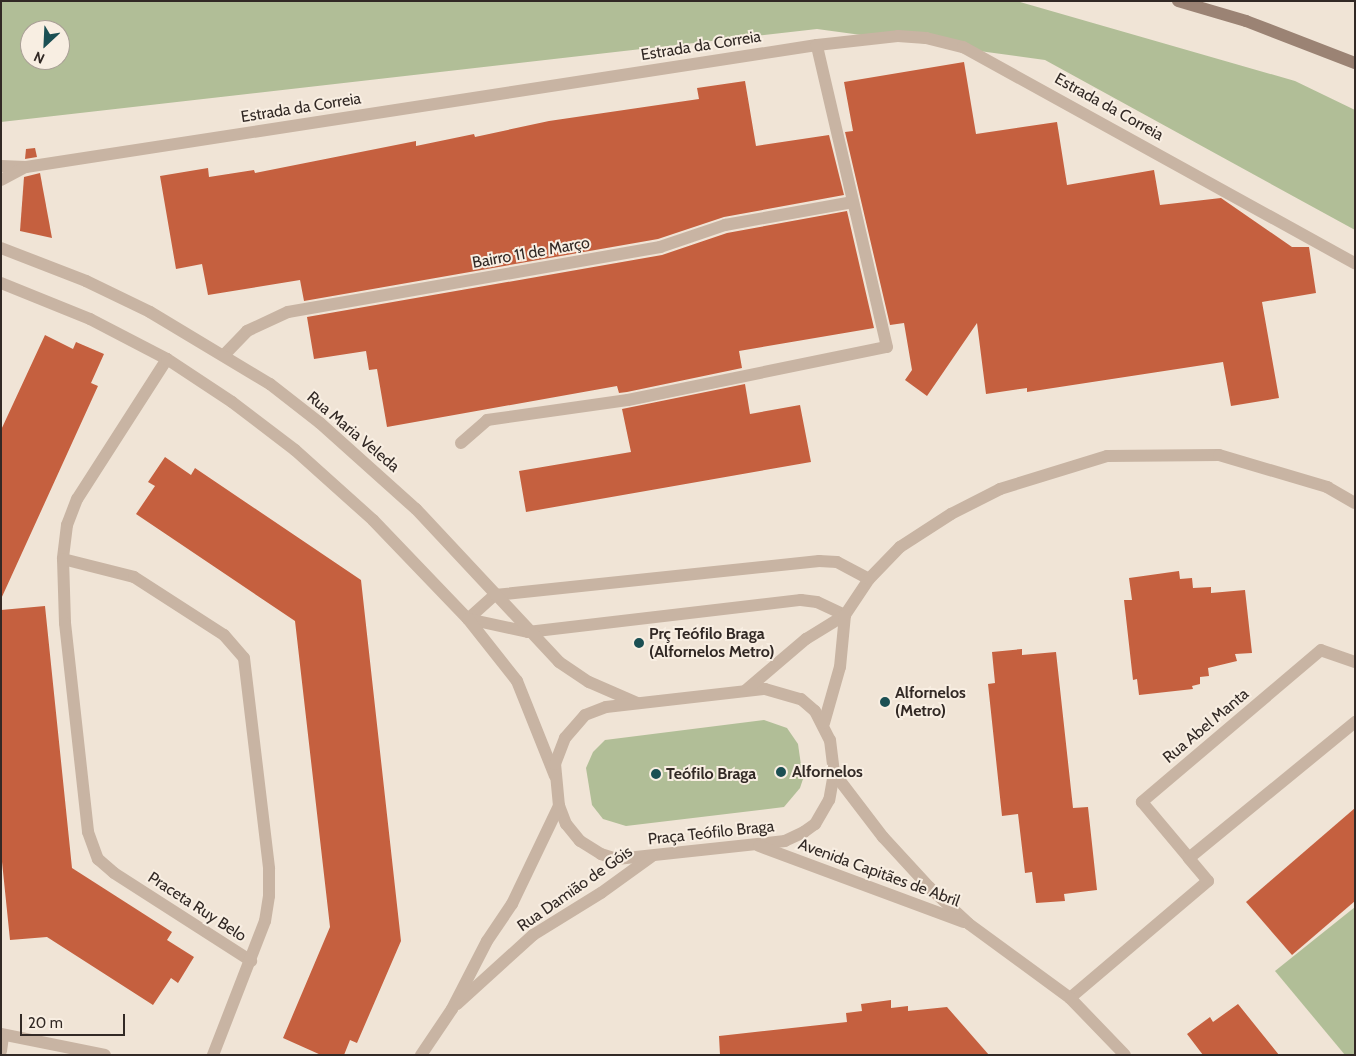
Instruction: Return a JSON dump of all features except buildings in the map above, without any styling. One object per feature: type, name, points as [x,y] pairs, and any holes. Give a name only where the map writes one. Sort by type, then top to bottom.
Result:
[{"type":"main road","points":[[1178,1],[1246,21],[1355,64]]},
{"type":"street","name":"Estrada da Correia","points":[[1,166],[26,167],[817,44],[898,36],[963,47],[1355,263]]},
{"type":"street","points":[[461,443],[487,420],[628,400],[887,347],[817,44]]},
{"type":"street","points":[[1,180],[26,167]]},
{"type":"street","name":"Bairro 11 de Março","points":[[225,354],[247,331],[288,312],[660,247],[725,225],[853,202]]},
{"type":"street","points":[[1,243],[16,253]]},
{"type":"street","name":"Rua Maria Veleda","points":[[1,248],[150,312],[225,354],[270,384],[370,466],[416,509],[528,632],[567,669],[637,703]]},
{"type":"street","points":[[1,283],[90,320],[167,359],[232,402],[296,450],[373,520],[468,619],[516,681],[555,776]]},
{"type":"street","points":[[63,559],[68,525],[77,499],[167,359]]},
{"type":"street","points":[[746,690],[806,639],[845,615],[869,579],[900,547],[951,514],[1000,490],[1108,456],[1220,455],[1327,487],[1355,503]]},
{"type":"street","name":"Praceta Ruy Belo","points":[[63,559],[134,577],[224,635],[244,658],[269,870],[265,921],[251,961],[114,873],[98,859],[91,844],[65,623],[63,559]]},
{"type":"street","points":[[468,619],[495,595],[819,561],[849,567],[869,579]]},
{"type":"street","points":[[468,619],[528,632],[801,600],[818,602],[845,615]]},
{"type":"street","points":[[824,723],[840,667],[845,615]]},
{"type":"street","name":"Rua Abel Manta","points":[[1070,998],[1208,881],[1142,802],[1321,650],[1355,662]]},
{"type":"street","name":"Praça Teófilo Braga","points":[[746,690],[786,692],[801,699],[824,723],[830,740],[834,773],[828,800],[815,824],[785,841],[651,857],[617,859],[600,854],[580,841],[559,806],[555,776],[558,753],[565,738],[585,714],[606,707],[746,690]]},
{"type":"street","points":[[1189,858],[1355,722]]},
{"type":"street","name":"Avenida Capitães de Abril","points":[[834,773],[897,854],[969,924]]},
{"type":"street","name":"Rua Damião de Góis","points":[[421,1055],[452,1009],[487,941],[512,904],[559,806]]},
{"type":"street","name":"Avenida Capitães de Abril","points":[[756,845],[969,924]]},
{"type":"street","name":"Rua Damião de Góis","points":[[452,1009],[533,935],[602,893],[651,857]]},
{"type":"street","points":[[969,924],[1070,998],[1126,1055]]},
{"type":"street","points":[[213,1055],[251,961]]},
{"type":"street","points":[[1,1051],[2,1035],[105,1055]]},
{"type":"green space","points":[[1,1],[1020,2],[1295,81],[1355,110],[1355,230],[1045,60],[817,29],[1,122]]},
{"type":"green space","points":[[764,720],[787,728],[798,744],[803,779],[800,788],[784,807],[626,826],[603,819],[592,805],[586,768],[593,752],[605,740]]},
{"type":"green space","points":[[1355,907],[1355,1055],[1345,1055],[1275,971]]},
{"type":"place","name":"Prç Teófilo Braga (Alfornelos Metro)","points":[[639,643]]},
{"type":"place","name":"Alfornelos (Metro)","points":[[885,702]]},
{"type":"place","name":"Alfornelos","points":[[781,772]]},
{"type":"place","name":"Teófilo Braga","points":[[656,774]]}]
